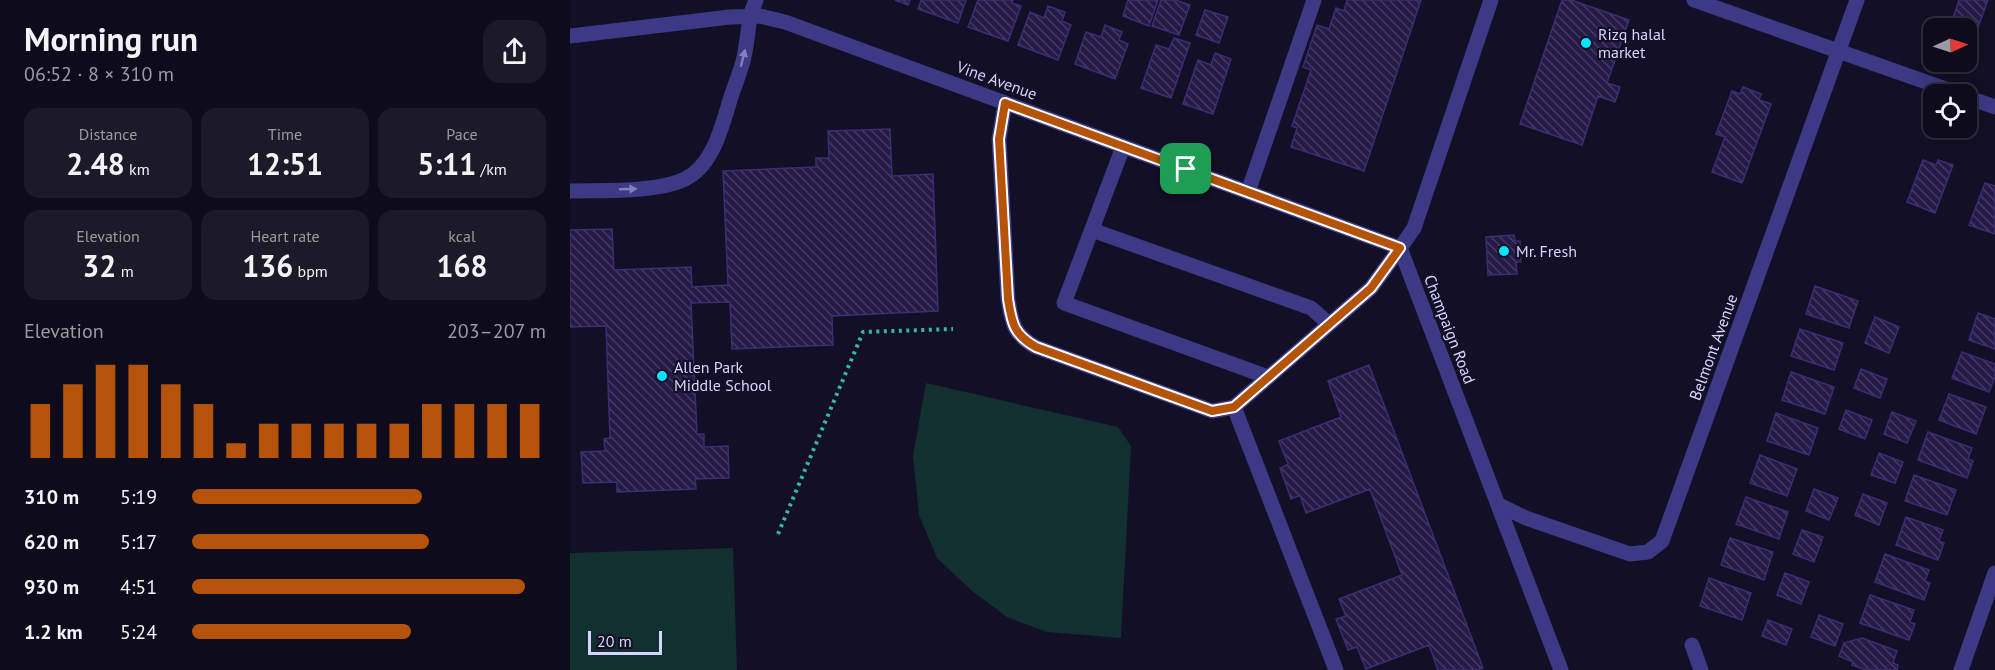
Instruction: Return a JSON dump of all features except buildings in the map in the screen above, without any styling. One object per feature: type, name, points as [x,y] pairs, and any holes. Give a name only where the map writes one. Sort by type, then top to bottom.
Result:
[{"type":"street","points":[[570,191],[653,188],[669,185],[687,179],[702,165],[721,132],[744,58],[750,16],[756,0]]},
{"type":"street","points":[[1248,192],[1314,0]]},
{"type":"street","points":[[1005,103],[999,139],[1008,299],[1012,323],[1021,339],[1036,347],[1212,411],[1234,407],[1371,288],[1414,228],[1491,0]]},
{"type":"street","points":[[1694,0],[1932,84]]},
{"type":"street","name":"Belmont Avenue","points":[[1499,506],[1526,518],[1630,554],[1648,552],[1662,541],[1857,0]]},
{"type":"street","name":"Vine Avenue","points":[[570,36],[750,16],[784,22],[1400,248]]},
{"type":"street","points":[[1977,101],[1995,107]]},
{"type":"street","points":[[1123,147],[1064,303],[1268,377]]},
{"type":"street","points":[[1092,230],[1311,308],[1329,324]]},
{"type":"street","name":"Champaign Road","points":[[1400,248],[1561,670]]},
{"type":"street","points":[[1234,407],[1336,670]]},
{"type":"street","points":[[1961,670],[1995,573]]},
{"type":"street","points":[[1692,645],[1701,670]]},
{"type":"path","points":[[778,534],[863,332],[952,329]]},
{"type":"green space","points":[[926,383],[1118,427],[1131,446],[1121,638],[1047,632],[1007,617],[972,591],[937,558],[919,515],[913,456]]},
{"type":"green space","points":[[733,548],[737,670],[570,670],[570,553]]},
{"type":"place","name":"Rizq halal market","points":[[1586,43]]},
{"type":"place","name":"Mr. Fresh","points":[[1504,251]]},
{"type":"place","name":"Allen Park Middle School","points":[[662,376]]},
{"type":"route","points":[[1005,103],[1186,169],[1400,248],[1371,288],[1234,407],[1212,411],[1036,347],[1021,339],[1012,323],[1008,299],[999,139],[1005,103]]}]
